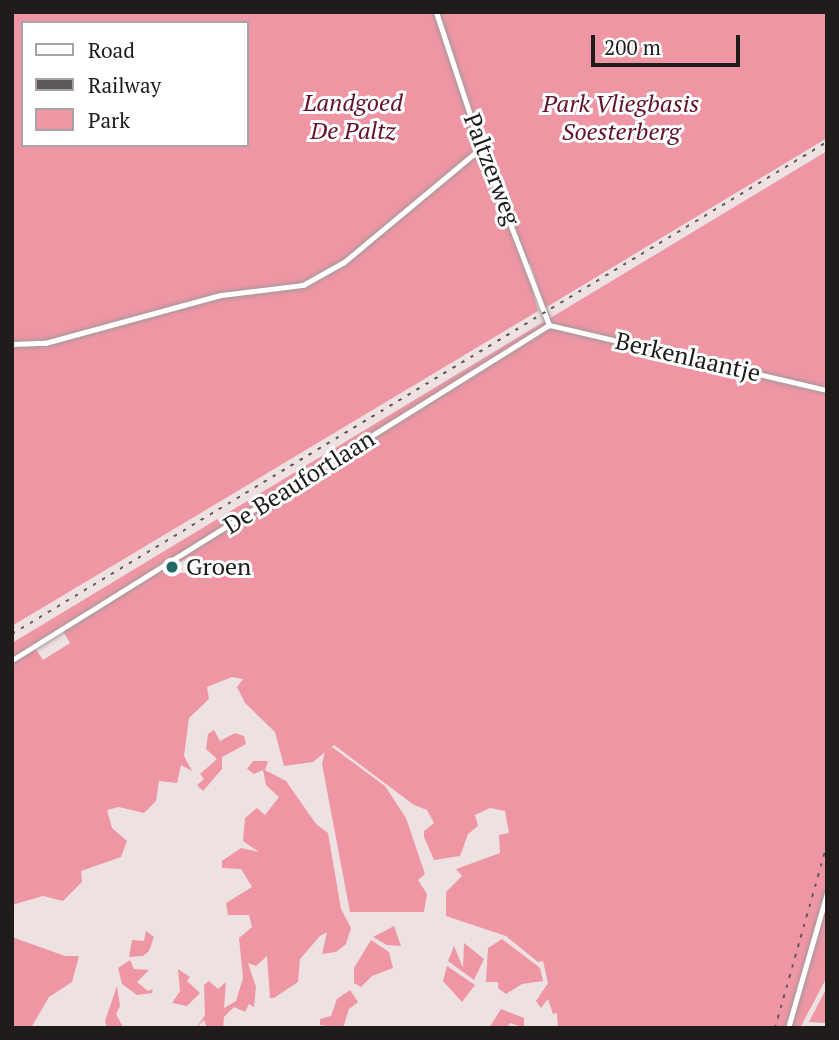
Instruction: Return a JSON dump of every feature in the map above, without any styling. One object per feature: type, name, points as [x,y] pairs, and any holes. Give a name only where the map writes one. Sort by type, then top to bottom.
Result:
[{"type":"street","name":"Paltzerweg","points":[[436,12],[481,148],[549,325]]},
{"type":"street","points":[[12,344],[45,343],[221,295],[303,285],[344,262],[481,148]]},
{"type":"street","name":"Berkenlaantje","points":[[549,325],[827,390]]},
{"type":"street","name":"De Beaufortlaan","points":[[12,660],[549,325]]},
{"type":"street","points":[[788,1028],[827,893]]},
{"type":"green space","points":[[12,12],[827,12],[827,138],[545,308],[531,265],[525,262],[538,311],[12,626]]},
{"type":"green space","points":[[827,151],[827,885],[786,1028],[558,1028],[557,1013],[553,1014],[548,999],[541,1008],[536,1001],[548,983],[543,961],[538,962],[506,936],[446,916],[446,892],[462,876],[456,869],[500,853],[499,835],[509,833],[505,811],[490,808],[475,815],[478,826],[468,834],[460,856],[434,860],[424,837],[424,831],[434,823],[427,810],[414,805],[334,745],[313,762],[284,766],[275,732],[245,703],[237,687],[243,679],[232,677],[207,687],[209,699],[189,718],[184,756],[192,771],[181,765],[177,783],[159,781],[156,801],[144,813],[119,807],[107,810],[112,828],[127,841],[121,857],[81,871],[82,882],[63,901],[43,896],[12,905],[12,643]],"holes":[[[190,556],[202,573],[162,573]],[[63,631],[70,643],[43,660],[35,648]]]},
{"type":"green space","points":[[214,730],[220,741],[235,733],[244,736],[246,744],[222,757],[222,769],[203,791],[197,785],[204,779],[200,774],[217,759],[206,749],[208,734]]},
{"type":"green space","points":[[332,747],[385,786],[406,818],[425,874],[418,880],[427,894],[424,912],[350,912],[322,764],[325,751]]},
{"type":"green space","points":[[253,761],[268,761],[265,770],[286,781],[316,824],[328,833],[341,909],[351,928],[346,944],[336,952],[322,954],[327,932],[320,936],[300,959],[298,982],[274,998],[270,998],[267,956],[256,966],[248,963],[256,987],[254,1007],[249,1004],[245,1012],[234,1007],[224,1017],[223,1028],[207,1028],[204,1020],[196,1028],[205,1015],[204,985],[209,981],[218,989],[226,982],[224,1008],[236,1001],[243,978],[239,938],[252,927],[249,915],[228,915],[226,903],[252,887],[241,869],[222,868],[222,861],[241,848],[259,852],[243,841],[245,818],[257,808],[265,815],[279,797],[266,785],[263,770],[254,774],[247,769]]},
{"type":"green space","points":[[827,902],[827,977],[800,1028],[790,1028]]},
{"type":"green space","points":[[394,926],[401,946],[387,945],[373,937]]},
{"type":"green space","points":[[146,931],[154,937],[149,951],[143,956],[129,957],[132,940],[144,941]]},
{"type":"green space","points":[[12,937],[65,956],[79,956],[72,982],[49,997],[31,1028],[12,1028]]},
{"type":"green space","points":[[502,939],[540,968],[543,981],[522,984],[506,994],[498,988],[498,982],[486,982],[488,948]]},
{"type":"green space","points":[[371,940],[389,952],[393,968],[372,976],[361,987],[354,983],[354,968]]},
{"type":"green space","points":[[464,943],[484,959],[474,980],[448,961],[454,946],[463,968]]},
{"type":"green space","points":[[130,960],[134,969],[149,970],[137,982],[148,991],[153,989],[152,993],[137,995],[122,984],[118,968]]},
{"type":"green space","points":[[447,966],[475,985],[462,1002],[443,981]]},
{"type":"green space","points":[[178,969],[190,977],[187,981],[200,993],[187,1006],[172,1003],[180,991]]},
{"type":"green space","points":[[117,986],[120,1006],[116,1014],[123,1027],[107,1028],[105,1021]]},
{"type":"green space","points":[[827,987],[827,1023],[809,1022]]},
{"type":"green space","points":[[350,990],[358,1002],[349,1009],[343,1028],[320,1025],[320,1019],[331,1016],[337,999]]},
{"type":"green space","points":[[501,1009],[524,1018],[524,1028],[510,1023],[507,1028],[489,1028]]},
{"type":"railway","points":[[12,634],[827,142]]},
{"type":"railway","points":[[775,1028],[827,844]]},
{"type":"place","name":"Groen","points":[[172,567]]},
{"type":"park label","name":"Landgoed De Paltz","points":[[353,117]]},
{"type":"park label","name":"Park Vliegbasis Soesterberg","points":[[621,118]]}]
